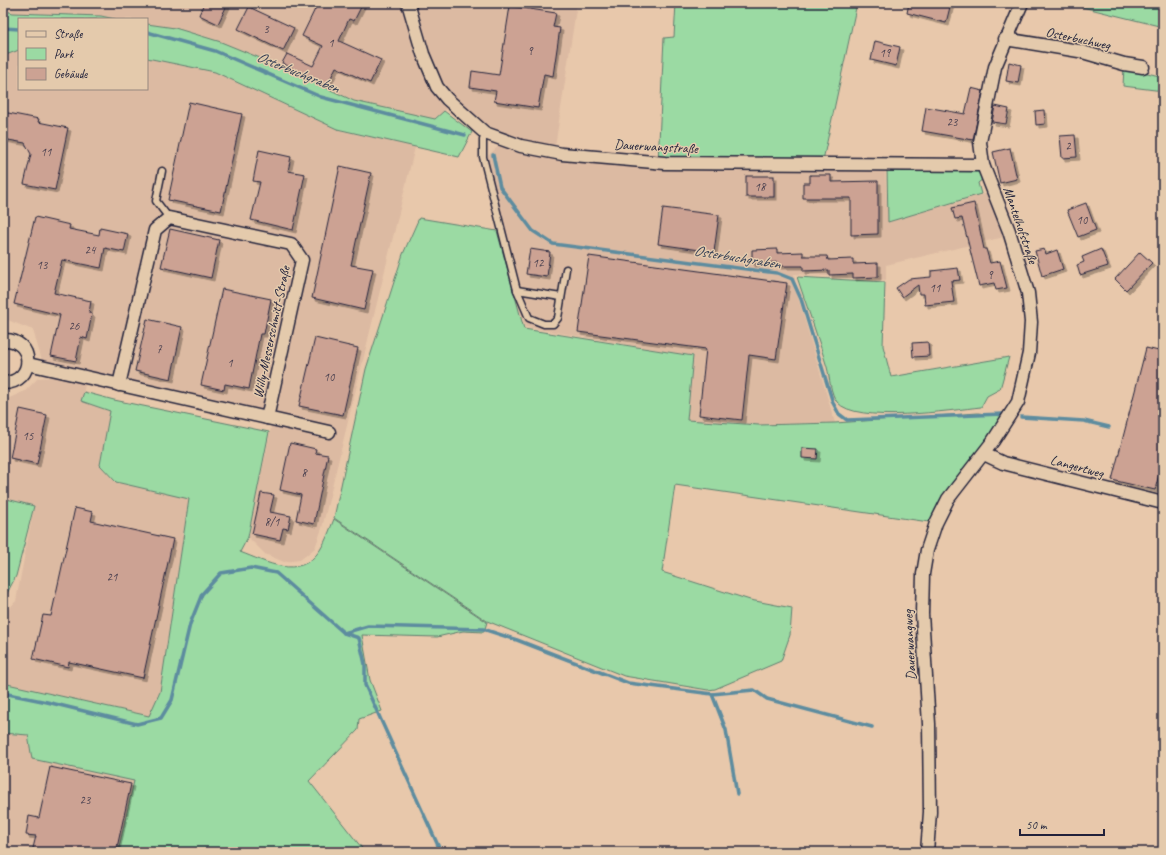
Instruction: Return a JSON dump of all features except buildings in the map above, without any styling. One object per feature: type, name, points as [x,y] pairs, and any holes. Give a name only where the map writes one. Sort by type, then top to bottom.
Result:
[{"type":"street","name":"Dauerwangstraße","points":[[408,3],[425,60],[437,87],[485,133],[521,146],[562,154],[665,163],[983,165]]},
{"type":"street","name":"Mantelhofstraße","points":[[984,454],[1018,402],[1028,359],[1031,322],[1025,282],[1009,231],[983,165],[980,142],[995,67],[1005,39],[1022,3]]},
{"type":"street","name":"Osterbuchweg","points":[[1005,39],[1078,51],[1124,64],[1143,67]]},
{"type":"street","points":[[119,384],[156,230],[169,218]]},
{"type":"street","name":"Willy-Messerschmitt-Straße","points":[[169,218],[291,244],[302,260],[267,418]]},
{"type":"street","points":[[3,340],[16,342],[23,348],[27,355],[28,364],[25,372],[19,379],[12,382],[3,383]]},
{"type":"street","name":"Willy-Messerschmitt-Straße","points":[[28,364],[329,432]]},
{"type":"street","name":"Langertweg","points":[[984,454],[1003,463],[1163,503]]},
{"type":"street","name":"Dauerwangweg","points":[[927,852],[930,812],[930,763],[922,614],[923,574],[927,550],[936,523],[948,499],[959,483],[984,454]]},
{"type":"lane","points":[[485,133],[483,140],[483,157],[517,290],[529,318],[544,324],[553,324],[558,318],[566,269]]},
{"type":"lane","points":[[162,171],[156,201],[169,218]]},
{"type":"lane","points":[[517,290],[561,297]]},
{"type":"shaded area","points":[[7,3],[577,3],[555,147],[525,140],[492,128],[454,102],[435,119],[354,101],[282,67],[221,42],[175,28],[148,24],[148,18],[110,18],[101,16],[13,13]]},
{"type":"shaded area","points":[[18,50],[18,90],[148,90],[148,58],[215,72],[343,131],[415,147],[322,528],[315,548],[300,560],[284,562],[265,554],[248,537],[272,423],[43,364],[33,330],[5,319],[3,312],[3,56]]},
{"type":"shaded area","points":[[501,144],[520,150],[885,169],[888,222],[992,192],[1008,236],[886,265],[886,280],[794,274],[798,297],[835,423],[759,425],[687,420],[693,356],[525,327],[481,162]]},
{"type":"shaded area","points":[[64,376],[85,384],[82,401],[110,411],[100,465],[116,482],[189,498],[160,692],[150,716],[3,683],[3,615],[16,601],[34,506],[3,498],[3,405],[5,400],[25,391],[38,378]]},
{"type":"shaded area","points":[[3,733],[28,735],[33,759],[135,781],[118,852],[3,852]]},
{"type":"green space","points":[[676,3],[857,3],[822,165],[658,163],[664,38],[674,37]]},
{"type":"green space","points":[[1068,3],[1163,3],[1163,27],[1078,6]]},
{"type":"green space","points":[[3,10],[13,13],[101,16],[110,18],[18,18],[18,50],[3,56]]},
{"type":"green space","points":[[148,24],[175,28],[221,42],[282,67],[354,101],[435,119],[444,111],[472,132],[459,157],[337,129],[215,72],[148,58]]},
{"type":"green space","points":[[1124,67],[1163,77],[1163,91],[1123,86]]},
{"type":"green space","points":[[968,167],[978,171],[983,179],[978,183],[981,194],[888,222],[887,169]]},
{"type":"green space","points":[[419,218],[497,231],[524,329],[693,356],[687,420],[759,425],[835,423],[978,413],[1009,417],[936,523],[675,485],[662,572],[750,600],[792,608],[790,635],[781,661],[715,689],[708,690],[624,676],[487,621],[334,518],[366,369],[403,254]]},
{"type":"green space","points":[[797,277],[885,282],[883,346],[891,377],[1009,357],[1000,389],[987,396],[981,407],[905,414],[863,413],[847,409],[837,402],[833,394],[827,367]]},
{"type":"green space","points":[[84,392],[114,400],[269,432],[248,537],[240,552],[272,564],[293,567],[302,565],[312,559],[320,550],[334,519],[487,622],[484,632],[463,631],[437,637],[362,635],[370,680],[382,711],[359,719],[358,730],[309,781],[365,852],[118,852],[134,781],[32,759],[28,735],[3,733],[3,683],[149,716],[160,692],[189,499],[116,482],[100,465],[110,411],[81,401]]},
{"type":"green space","points":[[3,498],[34,506],[16,576],[3,601]]},
{"type":"waterway","name":"Osterbuchgraben","points":[[3,28],[18,29]]},
{"type":"waterway","name":"Osterbuchgraben","points":[[148,32],[215,51],[321,97],[465,135]]},
{"type":"waterway","name":"Osterbuchgraben","points":[[493,155],[500,187],[533,231],[553,244],[777,273],[792,279],[801,299],[833,403],[839,414],[847,420],[1003,414]]},
{"type":"waterway","name":"Osterbuchgraben","points":[[1021,417],[1084,421],[1109,427]]},
{"type":"waterway","points":[[3,519],[6,520],[3,534]]},
{"type":"waterway","points":[[3,693],[137,724],[161,718],[172,700],[190,624],[202,594],[221,573],[251,568],[276,573],[344,633],[368,626],[483,629],[517,640],[628,683],[712,694],[754,690],[767,699],[872,727]]},
{"type":"waterway","points":[[344,633],[359,638],[365,664],[365,685],[441,852]]},
{"type":"waterway","points":[[712,694],[726,730],[737,794]]}]
